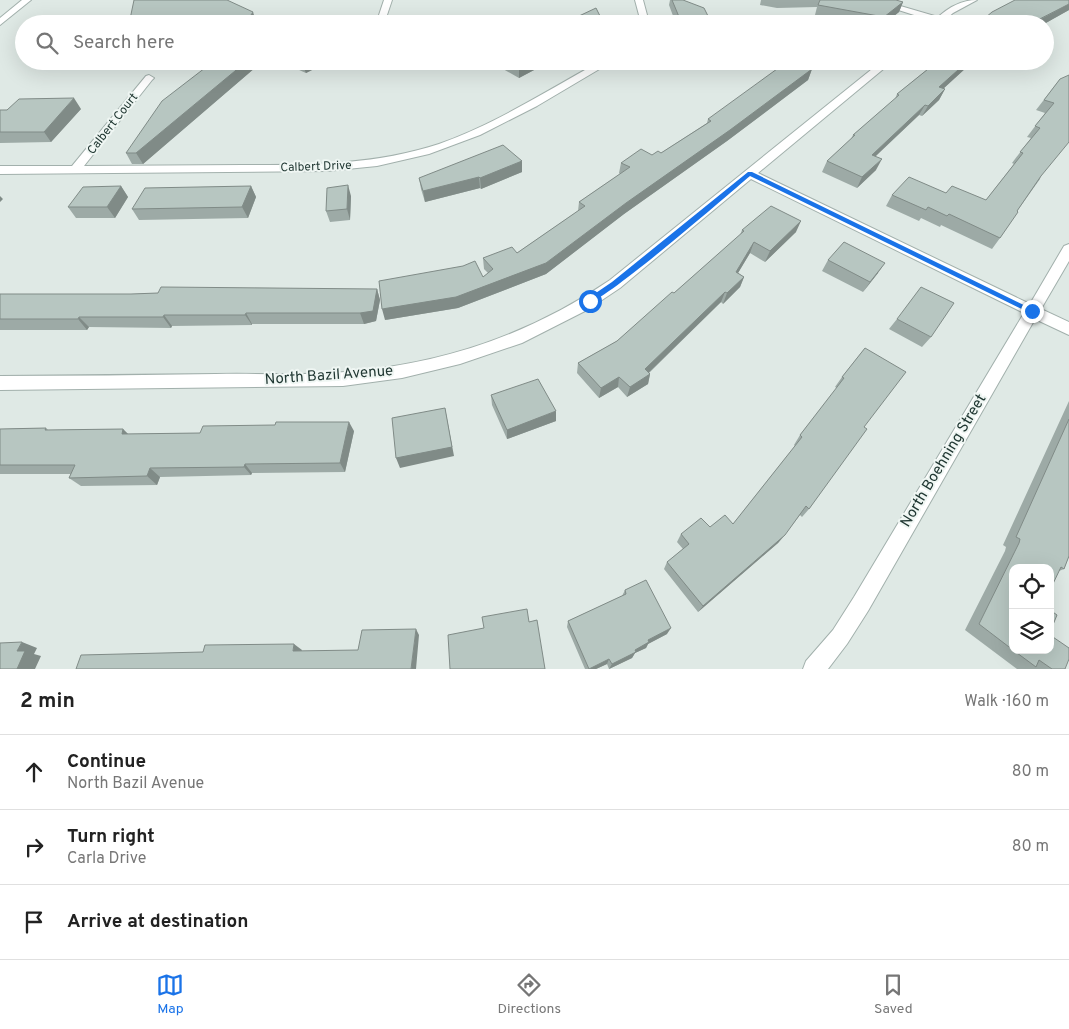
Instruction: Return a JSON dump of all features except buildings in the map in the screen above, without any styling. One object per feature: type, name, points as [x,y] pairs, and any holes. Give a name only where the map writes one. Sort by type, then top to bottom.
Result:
[{"type":"street","points":[[0,22],[27,0]]},
{"type":"street","points":[[383,15],[388,0]]},
{"type":"street","points":[[639,0],[643,15]]},
{"type":"street","points":[[871,0],[916,15]]},
{"type":"street","points":[[945,15],[973,0]]},
{"type":"street","name":"Calbert Drive","points":[[0,170],[327,168],[395,159],[433,149],[473,134],[591,70]]},
{"type":"street","name":"North Bazil Avenue","points":[[0,383],[343,379],[416,369],[474,354],[553,323],[599,295],[877,70]]},
{"type":"street","name":"Calbert Court","points":[[76,169],[149,78]]},
{"type":"street","points":[[750,174],[1069,328]]},
{"type":"street","name":"North Boehning Street","points":[[814,669],[840,637],[861,604],[1069,249]]},
{"type":"route","points":[[590,301],[615,284],[750,174],[1032,311]]}]
